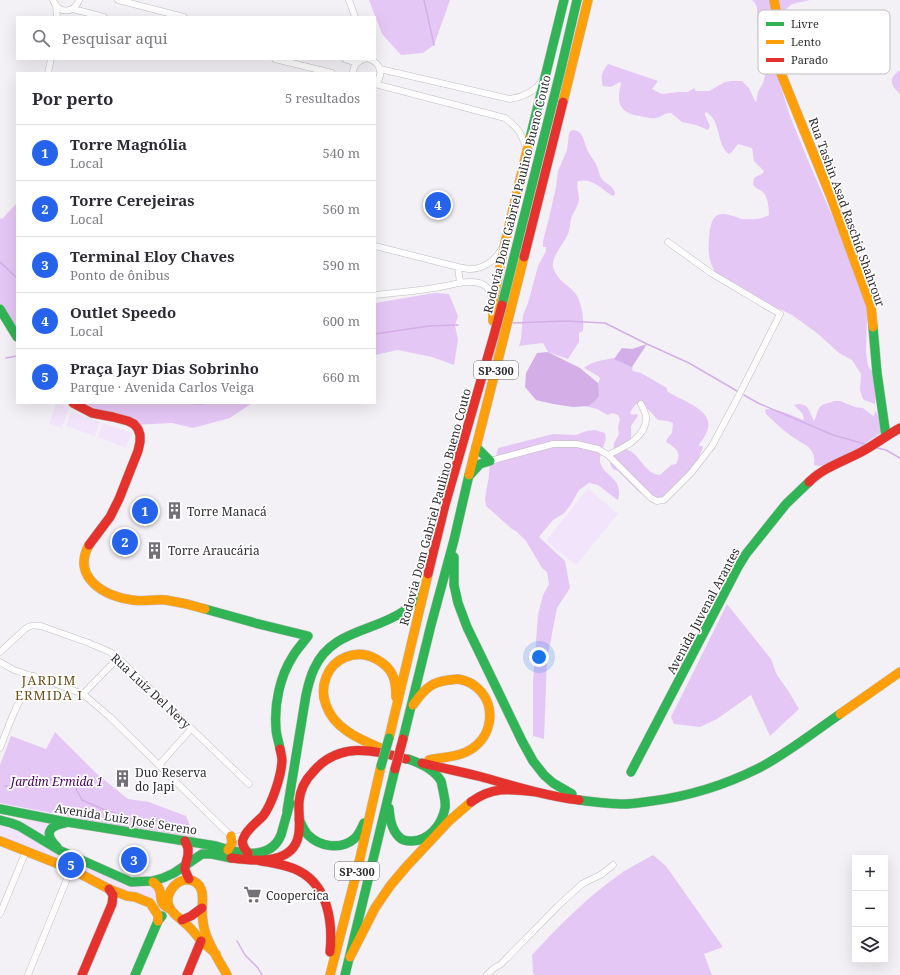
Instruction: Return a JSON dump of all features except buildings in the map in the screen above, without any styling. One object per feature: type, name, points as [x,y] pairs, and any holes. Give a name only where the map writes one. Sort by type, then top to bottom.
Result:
[{"type":"main road","points":[[494,335],[493,302],[505,243],[564,0]]},
{"type":"main road","name":"Rodovia Dom Gabriel Paulino Bueno Couto","points":[[330,975],[357,871],[381,766],[445,505],[494,335],[577,0]]},
{"type":"main road","name":"Rodovia Dom Gabriel Paulino Bueno Couto","points":[[345,975],[588,0]]},
{"type":"main road","name":"Rua Tashin Asad Raschid Shahrour","points":[[774,0],[776,10]]},
{"type":"main road","name":"Rua Tashin Asad Raschid Shahrour","points":[[782,74],[831,197],[871,306],[877,372],[886,436]]},
{"type":"main road","points":[[0,309],[16,335]]},
{"type":"main road","points":[[75,404],[90,412],[126,420],[136,426],[140,435],[140,444],[116,507],[106,525],[89,546],[85,554],[84,568],[95,586],[112,595],[131,600],[160,600],[181,603],[308,636],[290,660],[282,680],[275,717],[282,766],[274,796],[265,812],[242,840],[243,848],[248,853]]},
{"type":"main road","name":"Avenida Juvenal Arantes","points":[[631,772],[746,554],[786,504],[814,477],[900,428]]},
{"type":"main road","points":[[470,475],[480,464],[490,461],[476,447]]},
{"type":"main road","points":[[454,540],[454,585],[458,602],[467,627],[533,761],[544,775],[553,783],[572,794]]},
{"type":"main road","points":[[287,811],[310,678],[318,662],[331,645],[344,637],[400,614],[413,603],[421,592],[430,570]]},
{"type":"main road","points":[[383,749],[350,733],[338,723],[328,710],[324,698],[323,688],[329,669],[338,660],[352,655],[362,654],[376,658],[386,665],[392,674],[396,686],[396,707]]},
{"type":"main road","points":[[287,811],[292,795],[301,776],[310,766],[323,755],[352,747],[383,749],[531,786],[572,794],[609,798],[649,796],[693,788],[730,776],[754,765],[780,749],[900,665]]},
{"type":"main road","points":[[258,860],[283,856],[290,852],[294,847],[298,838],[300,798],[303,785],[318,765],[342,752],[359,750],[392,754],[536,792],[592,802],[626,804],[674,798],[713,788],[752,771],[774,759],[900,672]]},
{"type":"main road","points":[[411,709],[426,689],[447,679],[463,680],[476,686],[486,697],[489,705],[491,714],[490,721],[488,730],[483,738],[472,748],[459,754],[429,760]]},
{"type":"main road","points":[[389,798],[390,821],[397,835],[403,840],[412,842],[421,840],[436,828],[440,822],[445,811],[445,796],[442,782],[435,774],[423,765],[408,759]]},
{"type":"main road","points":[[350,957],[384,894],[404,869],[442,829],[473,800],[486,792],[500,789],[536,792]]},
{"type":"main road","points":[[299,819],[308,835],[323,845],[334,846],[347,843],[358,835],[375,794]]},
{"type":"main road","name":"Avenida Luiz José Sereno","points":[[0,809],[216,846],[228,850],[248,853],[270,850],[274,846],[283,830],[287,811]]},
{"type":"main road","points":[[15,824],[21,822],[21,813]]},
{"type":"main road","points":[[0,820],[15,824],[54,848],[130,882],[153,882],[170,876],[200,855],[209,853],[239,859],[258,860],[297,870],[307,876],[316,886],[322,895],[328,910],[331,924],[330,975]]},
{"type":"main road","points":[[64,852],[52,843],[49,832],[56,824],[71,822]]},
{"type":"main road","points":[[228,850],[233,844],[231,836]]},
{"type":"main road","points":[[0,841],[71,869],[109,889],[150,903],[158,915],[158,922]]},
{"type":"main road","points":[[185,841],[188,850],[188,855],[184,866],[185,873],[189,879],[199,885],[202,890],[202,908],[206,936],[227,975]]},
{"type":"main road","points":[[171,911],[168,905],[170,891],[179,882],[189,879]]},
{"type":"main road","points":[[153,882],[161,891],[160,898],[164,907],[189,926],[216,954]]},
{"type":"main road","points":[[82,975],[112,904],[113,895],[109,889]]},
{"type":"main road","points":[[112,904],[127,896]]},
{"type":"main road","points":[[150,903],[160,898]]},
{"type":"main road","points":[[182,920],[191,916],[202,908]]},
{"type":"main road","points":[[135,975],[158,922],[162,916],[171,911]]},
{"type":"main road","points":[[187,975],[201,940]]},
{"type":"street","points":[[68,12],[77,5],[79,0]]},
{"type":"street","points":[[118,0],[180,16]]},
{"type":"street","points":[[349,0],[355,16]]},
{"type":"street","points":[[53,2],[68,12],[97,16]]},
{"type":"street","points":[[53,2],[57,16]]},
{"type":"street","points":[[48,72],[51,60]]},
{"type":"street","points":[[279,60],[328,72]]},
{"type":"street","points":[[372,60],[376,62],[380,69],[379,80],[376,83]]},
{"type":"street","points":[[353,72],[353,69],[358,61]]},
{"type":"street","points":[[380,69],[510,99],[519,98],[529,94],[542,83],[547,71]]},
{"type":"street","points":[[376,84],[492,113],[505,118],[517,127],[521,133],[527,150]]},
{"type":"street","points":[[490,461],[553,444],[577,444],[598,449],[608,455],[651,498],[657,502],[664,500],[691,473],[712,446],[780,314],[711,273],[668,242]]},
{"type":"street","points":[[376,246],[458,267],[472,269],[483,266],[492,261],[499,254],[505,243]]},
{"type":"street","points":[[458,267],[460,283]]},
{"type":"street","points":[[376,295],[460,283],[480,282],[486,286],[490,292],[493,302]]},
{"type":"street","points":[[608,455],[626,447],[638,436],[646,423],[646,415],[641,404]]},
{"type":"street","name":"Rua Luiz Del Nery","points":[[0,652],[28,626],[34,625],[41,626],[89,643],[110,652],[249,784]]},
{"type":"street","points":[[83,694],[118,658]]},
{"type":"street","points":[[0,662],[14,670],[59,684],[83,694],[110,716],[231,836],[236,837],[245,835]]},
{"type":"street","points":[[0,748],[17,706],[34,676]]},
{"type":"street","points":[[159,765],[191,729]]},
{"type":"street","points":[[0,914],[26,851]]},
{"type":"street","points":[[487,975],[501,964],[558,906],[582,884],[602,874],[613,865]]},
{"type":"street","points":[[28,975],[71,869]]},
{"type":"shaded area","points":[[647,344],[632,367],[614,359],[622,348],[632,349]]},
{"type":"shaded area","points":[[548,352],[580,368],[598,383],[599,396],[594,402],[588,406],[573,407],[536,400],[525,387],[526,373],[537,353]]},
{"type":"shaded area","points":[[56,404],[69,407],[62,428],[49,424]]},
{"type":"shaded area","points":[[71,412],[100,422],[95,436],[66,426]]},
{"type":"shaded area","points":[[103,423],[132,433],[126,448],[98,437]]},
{"type":"shaded area","points":[[588,488],[618,514],[576,565],[546,541]]},
{"type":"shaded area","points":[[28,817],[58,822],[48,842],[21,824]]},
{"type":"shaded area","points":[[0,823],[32,839],[57,855],[89,869],[130,885],[144,888],[154,887],[158,896],[154,899],[146,898],[113,887],[34,851],[0,835]]},
{"type":"green space","points":[[369,0],[450,0],[434,45],[423,53],[401,55],[382,34]]},
{"type":"green space","points":[[752,0],[810,0],[792,4],[785,10],[758,10],[758,51],[757,8]]},
{"type":"green space","points":[[608,64],[658,81],[652,89],[662,94],[688,92],[694,88],[696,91],[709,91],[725,82],[742,81],[749,88],[756,102],[758,92],[765,76],[764,74],[776,74],[790,116],[847,250],[864,295],[867,314],[866,352],[868,366],[873,371],[876,395],[875,404],[864,400],[862,397],[860,389],[861,374],[852,360],[839,353],[817,333],[792,315],[759,302],[716,273],[713,269],[709,256],[709,242],[711,224],[715,217],[724,214],[742,219],[752,219],[769,215],[768,203],[765,194],[753,184],[754,178],[764,171],[754,161],[752,148],[738,144],[729,154],[722,145],[715,121],[706,112],[705,115],[710,126],[708,130],[696,125],[682,122],[671,113],[654,118],[648,118],[628,113],[620,105],[620,82],[611,87],[603,86],[602,79],[604,69]]},
{"type":"green space","points":[[900,70],[900,94],[892,84],[892,79]]},
{"type":"green space","points":[[572,130],[579,132],[583,138],[587,150],[596,164],[601,178],[613,189],[615,194],[614,196],[611,195],[592,182],[583,180],[578,181],[577,186],[579,199],[577,207],[571,219],[568,234],[554,259],[554,271],[559,278],[575,293],[581,306],[583,316],[583,331],[579,333],[579,342],[568,359],[548,352],[543,343],[519,346],[523,315],[528,303],[538,266],[546,251],[546,247],[543,247],[543,241],[556,187],[558,171],[567,150],[569,133]]},
{"type":"green space","points":[[16,204],[16,327],[0,303],[0,218],[2,219]]},
{"type":"green space","points":[[434,293],[449,294],[458,316],[455,325],[458,340],[454,365],[432,357],[398,350],[376,355],[376,303]]},
{"type":"green space","points":[[613,358],[622,359],[633,367],[633,371],[641,373],[667,388],[667,391],[700,410],[708,421],[707,432],[699,445],[703,447],[694,471],[663,497],[655,498],[639,492],[611,466],[610,463],[613,455],[614,443],[619,434],[618,428],[620,419],[618,415],[612,413],[608,415],[597,409],[581,405],[598,384],[600,378],[584,368],[594,362]],"holes":[[[636,404],[648,409],[658,420],[673,423],[672,433],[666,442],[673,446],[677,451],[678,460],[676,464],[671,465],[660,475],[648,470],[632,452],[626,449],[631,439],[631,426],[638,416],[637,414],[632,415],[630,413]]]},
{"type":"green space","points":[[834,401],[840,401],[855,407],[863,408],[873,416],[875,411],[879,418],[882,432],[859,448],[826,467],[814,465],[814,455],[809,448],[792,437],[766,414],[765,411],[766,409],[776,410],[803,420],[804,418],[802,413],[794,405],[802,404],[809,410],[814,421],[820,407]]},
{"type":"green space","points":[[84,404],[251,404],[230,418],[193,428],[172,423],[135,425]]},
{"type":"green space","points":[[595,430],[605,433],[606,437],[600,461],[604,470],[618,486],[618,500],[598,485],[589,483],[579,490],[570,506],[563,514],[553,520],[539,537],[565,561],[570,588],[557,608],[547,660],[544,739],[533,736],[533,681],[538,615],[543,595],[549,584],[547,572],[542,568],[526,541],[486,506],[485,499],[490,459],[496,456],[498,448],[553,434],[576,435],[586,431]]},
{"type":"green space","points":[[727,604],[771,659],[777,675],[799,709],[770,736],[751,695],[717,719],[700,727],[674,724],[671,717]]},
{"type":"green space","name":"Jardim Ermida 1","points":[[55,732],[97,774],[128,799],[149,802],[186,816],[195,837],[92,821],[0,803],[0,765],[11,736],[46,749]]},
{"type":"green space","points":[[653,855],[666,866],[723,947],[704,954],[712,975],[535,975],[533,973],[532,955],[564,922],[598,890],[626,870]]},
{"type":"waterway","points":[[424,0],[434,45]]},
{"type":"waterway","points":[[0,262],[16,277]]},
{"type":"waterway","points":[[513,323],[565,321],[605,323],[689,363],[737,391]]},
{"type":"waterway","points":[[376,334],[429,326],[458,325]]},
{"type":"waterway","points":[[6,358],[16,356]]},
{"type":"waterway","points":[[744,395],[758,403],[833,435],[865,444]]},
{"type":"waterway","points":[[877,448],[886,450],[900,458]]},
{"type":"waterway","points":[[5,786],[35,787],[54,778],[74,785],[82,800],[105,810],[131,818],[166,822]]},
{"type":"waterway","points":[[237,941],[245,955],[258,968],[262,975]]},
{"type":"traffic: fast","points":[[530,138],[564,0]]},
{"type":"traffic: fast","points":[[502,305],[577,0]]},
{"type":"traffic: fast","points":[[0,309],[16,335]]},
{"type":"traffic: fast","points":[[873,327],[877,373],[886,436]]},
{"type":"traffic: fast","points":[[470,475],[480,464],[490,461],[476,447]]},
{"type":"traffic: fast","points":[[403,739],[454,540],[469,475]]},
{"type":"traffic: fast","points":[[631,772],[738,567],[746,554],[786,504],[809,482]]},
{"type":"traffic: fast","points":[[454,557],[454,585],[458,603],[467,627],[522,741],[533,761],[544,775],[553,783],[572,794]]},
{"type":"traffic: fast","points":[[287,811],[306,695],[313,672],[322,656],[331,646],[342,639],[392,618],[404,611],[422,590]]},
{"type":"traffic: fast","points":[[205,609],[308,636],[288,664],[281,681],[276,709],[276,733],[280,749]]},
{"type":"traffic: fast","points":[[579,800],[632,804],[694,793],[720,785],[770,762],[840,714]]},
{"type":"traffic: fast","points":[[381,766],[389,738]]},
{"type":"traffic: fast","points":[[389,808],[390,819],[396,834],[403,840],[407,841],[417,841],[423,839],[433,831],[441,820],[445,808],[441,781],[431,770],[408,759]]},
{"type":"traffic: fast","points":[[345,975],[395,769]]},
{"type":"traffic: fast","points":[[0,809],[61,821],[216,846],[243,853],[252,853],[261,852],[276,844],[281,835],[290,803]]},
{"type":"traffic: fast","points":[[299,819],[308,835],[318,842],[331,846],[343,845],[354,839],[359,834],[364,823]]},
{"type":"traffic: fast","points":[[0,820],[19,826],[59,850],[131,882],[152,881],[163,878],[174,873],[202,854],[212,854],[231,858]]},
{"type":"traffic: fast","points":[[57,847],[50,838],[49,834],[52,828],[59,824],[65,823]]},
{"type":"traffic: fast","points":[[135,975],[158,921],[162,916]]},
{"type":"traffic: slow","points":[[563,102],[588,0]]},
{"type":"traffic: slow","points":[[774,0],[776,10]]},
{"type":"traffic: slow","points":[[781,74],[831,197],[871,306],[873,327]]},
{"type":"traffic: slow","points":[[493,321],[493,302],[505,243],[530,138]]},
{"type":"traffic: slow","points":[[469,475],[524,257]]},
{"type":"traffic: slow","points":[[89,545],[85,556],[84,567],[88,576],[94,583],[111,595],[136,601],[166,600],[205,609]]},
{"type":"traffic: slow","points":[[389,738],[428,574]]},
{"type":"traffic: slow","points":[[383,749],[356,736],[337,723],[326,705],[324,698],[324,684],[329,671],[339,660],[354,655],[365,655],[382,662],[390,670],[394,679],[396,697]]},
{"type":"traffic: slow","points":[[840,714],[900,672]]},
{"type":"traffic: slow","points":[[413,705],[422,693],[431,685],[441,681],[458,679],[467,681],[475,686],[482,693],[489,709],[490,717],[485,734],[480,742],[473,748],[457,755],[429,760]]},
{"type":"traffic: slow","points":[[330,975],[357,871],[381,766]]},
{"type":"traffic: slow","points":[[350,957],[375,908],[390,886],[449,821],[471,802]]},
{"type":"traffic: slow","points":[[228,850],[232,843],[231,836]]},
{"type":"traffic: slow","points":[[0,841],[71,869],[109,889],[150,903],[158,915],[158,921]]},
{"type":"traffic: slow","points":[[216,954],[214,952],[213,951],[202,942],[170,909],[168,903],[169,893],[177,883],[185,880],[192,880],[200,887],[203,900],[202,917],[204,928],[211,946],[214,952],[227,975]]},
{"type":"traffic: slow","points":[[153,882],[160,890],[162,903],[170,909]]},
{"type":"traffic: jam","points":[[524,257],[563,102]]},
{"type":"traffic: jam","points":[[428,574],[445,505],[502,305]]},
{"type":"traffic: jam","points":[[75,404],[92,413],[128,421],[134,424],[140,435],[138,451],[119,499],[110,517],[89,545]]},
{"type":"traffic: jam","points":[[809,482],[821,472],[863,451],[900,428]]},
{"type":"traffic: jam","points":[[395,769],[403,739]]},
{"type":"traffic: jam","points":[[248,853],[243,845],[243,839],[249,830],[263,816],[273,798],[281,767],[282,760],[280,749]]},
{"type":"traffic: jam","points":[[231,858],[262,860],[277,858],[290,851],[299,834],[299,802],[300,793],[303,786],[313,772],[323,762],[333,756],[356,750],[394,755],[406,759]]},
{"type":"traffic: jam","points":[[422,763],[542,793],[579,800]]},
{"type":"traffic: jam","points":[[471,802],[487,793],[494,791],[518,790],[536,792]]},
{"type":"traffic: jam","points":[[185,841],[188,848],[185,870],[189,879]]},
{"type":"traffic: jam","points":[[257,860],[284,865],[299,871],[309,878],[316,886],[322,895],[329,917],[331,941],[330,952]]},
{"type":"traffic: jam","points":[[82,975],[112,904],[113,895],[109,889]]},
{"type":"traffic: jam","points":[[182,920],[191,916],[202,908]]},
{"type":"traffic: jam","points":[[187,975],[201,941]]},
{"type":"place","name":"Outlet Speedo","points":[[438,205]]},
{"type":"place","name":"Torre Magnólia","points":[[145,511]]},
{"type":"place","name":"Torre Manacá","points":[[174,511]]},
{"type":"place","name":"Torre Cerejeiras","points":[[125,542]]},
{"type":"place","name":"Torre Araucária","points":[[155,550]]},
{"type":"place","name":"Duo Reserva do Japi","points":[[122,779]]},
{"type":"place","name":"Terminal Eloy Chaves","points":[[134,860]]},
{"type":"place","name":"Praça Jayr Dias Sobrinho","points":[[71,865]]},
{"type":"place","name":"Coopercica","points":[[253,895]]},
{"type":"district","name":"JARDIM ERMIDA I","points":[[49,688]]}]
